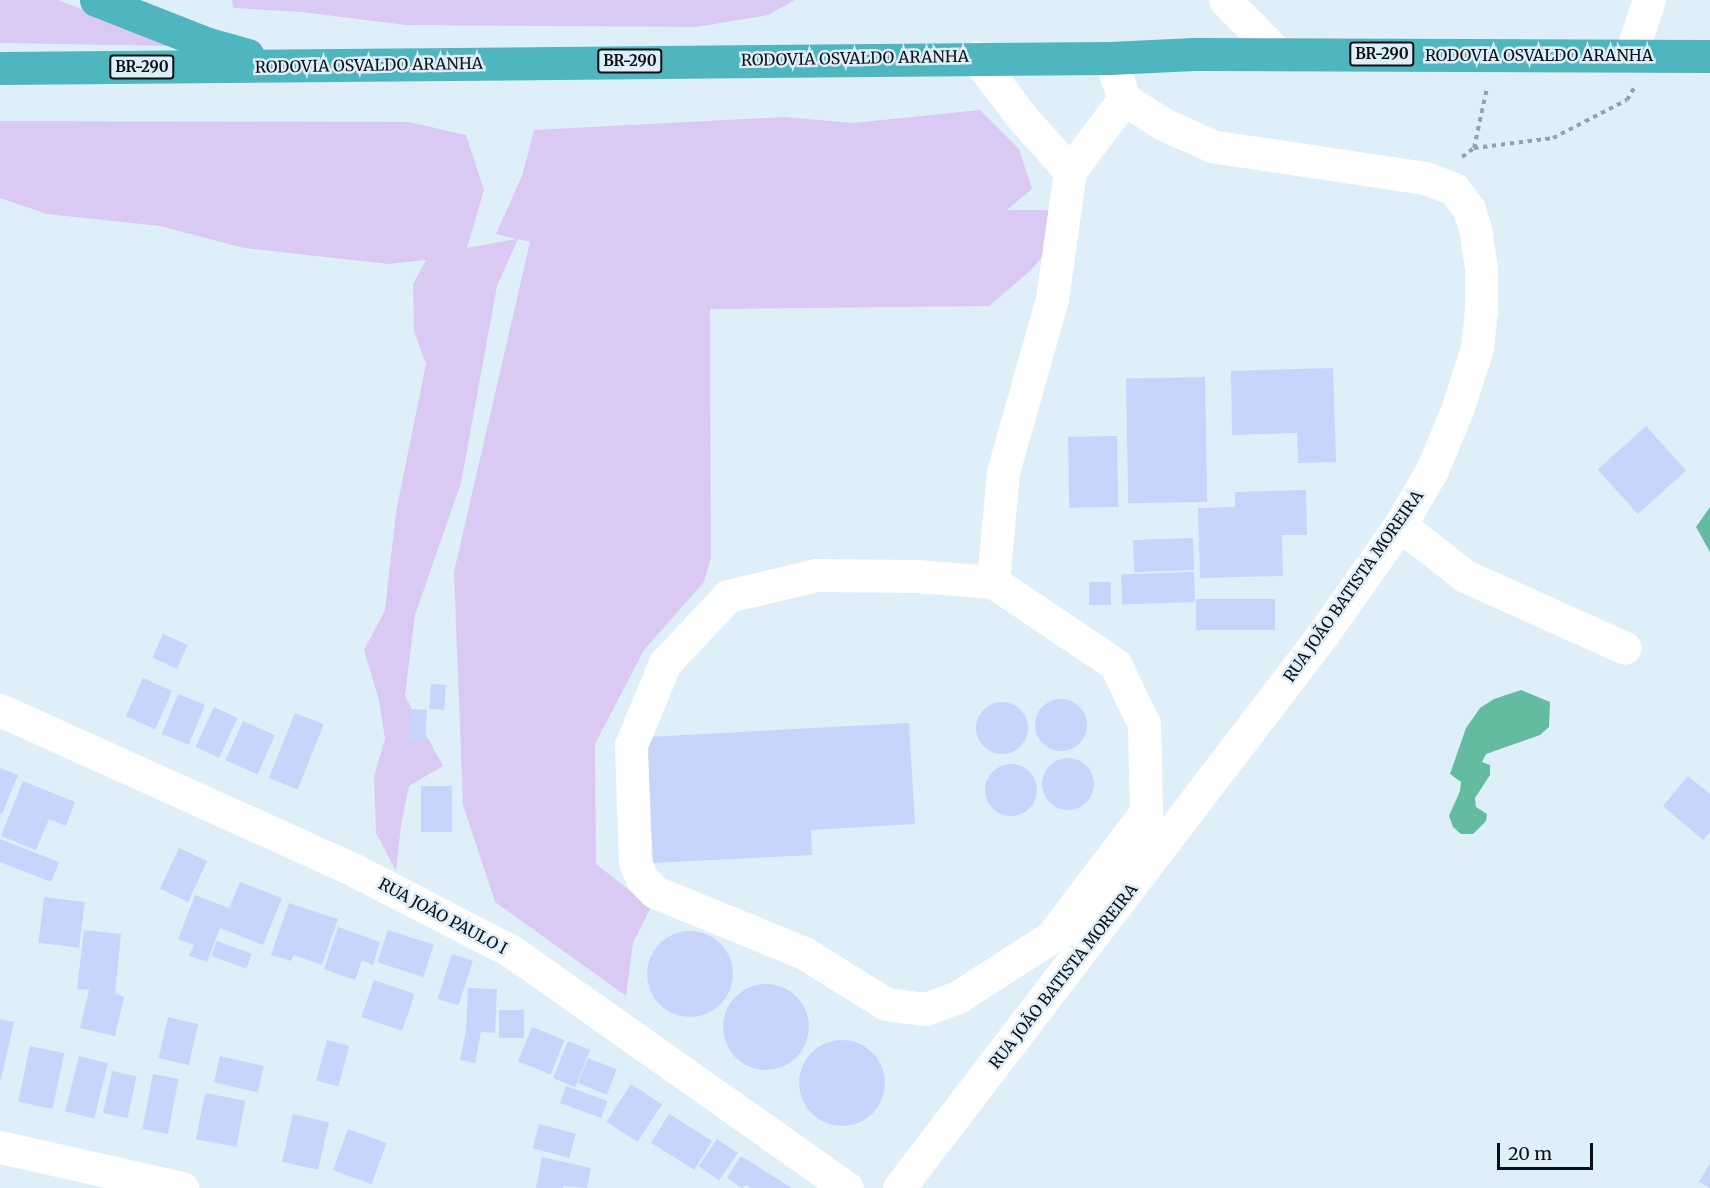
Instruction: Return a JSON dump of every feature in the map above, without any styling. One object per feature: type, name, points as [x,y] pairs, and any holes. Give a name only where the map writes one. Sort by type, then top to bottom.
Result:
[{"type":"highway","points":[[96,0],[208,44],[285,66]]},
{"type":"highway","name":"RODOVIA OSVALDO ARANHA","points":[[0,68],[976,57],[1110,58],[1278,54],[1494,53],[1710,56]]},
{"type":"street","points":[[1225,0],[1278,54]]},
{"type":"street","points":[[1642,56],[1649,0]]},
{"type":"street","points":[[976,57],[1025,120],[1070,171]]},
{"type":"street","points":[[993,582],[1003,472],[1052,299],[1070,171],[1124,99],[1110,58]]},
{"type":"street","name":"RUA JOÃO BATISTA MOREIRA","points":[[899,1188],[1323,634],[1400,525],[1432,470],[1456,410],[1476,348],[1481,310],[1480,268],[1475,228],[1469,209],[1454,189],[1425,177],[1212,146],[1163,124],[1124,99]]},
{"type":"street","points":[[1400,525],[1466,576],[1625,648]]},
{"type":"street","points":[[816,575],[917,576],[993,582],[1115,664],[1144,724],[1146,812],[1051,937],[958,998],[925,1009],[886,1004],[804,953],[655,892],[642,879],[635,862],[631,745],[665,663],[728,596],[816,575]]},
{"type":"street","name":"RUA JOÃO PAULO I","points":[[0,710],[356,870],[511,951],[847,1188]]},
{"type":"street","points":[[0,1147],[182,1188]]},
{"type":"path","points":[[1474,148],[1494,53]]},
{"type":"path","points":[[1454,162],[1474,148],[1553,138],[1628,100],[1642,56]]},
{"type":"shaded area","points":[[0,0],[58,0],[177,46],[0,43]]},
{"type":"shaded area","points":[[232,0],[795,0],[768,15],[696,27],[406,25],[302,12],[233,8]]},
{"type":"shaded area","points":[[980,110],[1019,149],[1032,189],[1007,210],[1052,210],[1055,242],[1030,271],[989,306],[710,309],[711,557],[704,582],[644,650],[595,744],[596,864],[651,907],[633,943],[626,996],[495,902],[463,805],[454,572],[530,242],[518,239],[497,286],[461,483],[415,615],[405,696],[443,766],[409,786],[401,825],[396,871],[376,833],[374,776],[385,739],[379,700],[364,650],[385,610],[396,512],[426,364],[414,331],[413,284],[426,260],[388,264],[244,248],[160,226],[47,214],[0,198],[0,121],[409,122],[466,135],[484,190],[467,248],[516,239],[496,234],[522,176],[534,130],[784,117],[853,123]]},
{"type":"shaded area","points":[[1710,507],[1710,552],[1696,527]]},
{"type":"shaded area","points":[[1521,690],[1550,702],[1549,727],[1540,735],[1486,754],[1482,762],[1490,765],[1490,775],[1475,798],[1476,807],[1487,814],[1486,821],[1473,834],[1461,834],[1453,827],[1449,816],[1460,791],[1461,782],[1450,774],[1466,728],[1480,708],[1494,699]]},
{"type":"building","points":[[1333,368],[1336,462],[1298,463],[1297,433],[1232,435],[1231,371]]},
{"type":"building","points":[[1205,377],[1207,502],[1128,503],[1126,378]]},
{"type":"building","points":[[1646,426],[1686,471],[1638,514],[1598,469]]},
{"type":"building","points":[[1117,436],[1118,507],[1069,508],[1068,437]]},
{"type":"building","points":[[1306,490],[1307,535],[1282,535],[1283,576],[1200,578],[1198,508],[1235,507],[1235,492]]},
{"type":"building","points":[[1193,538],[1194,570],[1134,572],[1133,540]]},
{"type":"building","points":[[1194,572],[1195,602],[1122,605],[1121,575]]},
{"type":"building","points":[[1089,582],[1111,582],[1111,605],[1089,605]]},
{"type":"building","points":[[1196,599],[1275,599],[1275,630],[1196,630]]},
{"type":"building","points":[[163,634],[188,645],[177,669],[152,658]]},
{"type":"building","points":[[143,678],[172,691],[155,729],[126,716]]},
{"type":"building","points":[[431,684],[446,685],[444,710],[429,709]]},
{"type":"building","points":[[178,694],[205,705],[189,745],[162,734]]},
{"type":"building","points":[[1061,699],[1071,701],[1079,707],[1085,715],[1087,725],[1085,735],[1079,743],[1071,749],[1061,751],[1051,749],[1043,743],[1037,735],[1035,725],[1037,715],[1043,707],[1051,701]]},
{"type":"building","points":[[1002,702],[1012,704],[1020,710],[1026,718],[1028,728],[1026,738],[1020,746],[1012,752],[1002,754],[992,752],[984,746],[978,738],[976,728],[978,718],[984,710],[992,704]]},
{"type":"building","points":[[214,707],[238,718],[219,758],[195,747]]},
{"type":"building","points":[[411,709],[427,710],[425,742],[409,741]]},
{"type":"building","points":[[295,713],[324,725],[298,790],[269,778]]},
{"type":"building","points":[[243,721],[275,735],[257,775],[226,760]]},
{"type":"building","points":[[909,723],[915,824],[811,830],[812,855],[653,863],[647,737]]},
{"type":"building","points":[[1068,758],[1078,760],[1086,766],[1092,774],[1094,784],[1092,794],[1086,802],[1078,808],[1068,810],[1058,808],[1050,802],[1044,794],[1042,784],[1044,774],[1050,766],[1058,760]]},
{"type":"building","points":[[1011,764],[1021,766],[1029,772],[1035,780],[1037,790],[1035,800],[1029,808],[1021,814],[1011,816],[1001,814],[993,808],[987,800],[985,790],[987,780],[993,772],[1001,766]]},
{"type":"building","points":[[0,768],[18,775],[2,814],[0,813]]},
{"type":"building","points":[[1688,776],[1710,794],[1710,832],[1703,840],[1663,806]]},
{"type":"building","points":[[23,781],[75,802],[66,826],[49,819],[36,850],[1,836]]},
{"type":"building","points":[[421,786],[452,786],[452,832],[421,832]]},
{"type":"building","points":[[0,839],[59,862],[51,882],[0,862]]},
{"type":"building","points":[[179,848],[207,861],[188,902],[160,889]]},
{"type":"building","points":[[240,882],[282,898],[263,945],[220,928],[207,962],[189,956],[194,945],[178,939],[195,895],[229,908]]},
{"type":"building","points":[[44,897],[85,902],[79,948],[38,943]]},
{"type":"building","points":[[289,903],[338,919],[322,965],[294,955],[291,961],[271,955]]},
{"type":"building","points":[[338,927],[380,942],[373,965],[362,960],[355,980],[324,969]]},
{"type":"building","points":[[84,930],[121,934],[115,993],[124,997],[115,1036],[80,1028],[89,990],[77,989]]},
{"type":"building","points":[[388,930],[434,945],[423,977],[377,962]]},
{"type":"building","points":[[690,931],[714,938],[726,950],[733,974],[726,998],[714,1010],[690,1017],[666,1010],[654,998],[647,974],[654,950],[666,938]]},
{"type":"building","points":[[217,941],[252,954],[246,969],[212,956]]},
{"type":"building","points":[[452,954],[473,961],[458,1005],[437,999]]},
{"type":"building","points":[[374,980],[415,994],[402,1031],[361,1017]]},
{"type":"building","points":[[766,984],[790,991],[802,1003],[809,1027],[802,1051],[790,1063],[766,1070],[742,1063],[730,1051],[723,1027],[730,1003],[742,991]]},
{"type":"building","points":[[468,988],[497,989],[495,1033],[481,1032],[475,1063],[460,1060],[466,1031]]},
{"type":"building","points":[[499,1010],[524,1010],[524,1038],[499,1038]]},
{"type":"building","points":[[168,1017],[198,1024],[189,1065],[159,1058]]},
{"type":"building","points":[[0,1019],[14,1022],[1,1079],[0,1079]]},
{"type":"building","points":[[532,1027],[564,1040],[551,1074],[518,1061]]},
{"type":"building","points":[[327,1040],[349,1046],[338,1087],[316,1081]]},
{"type":"building","points":[[842,1040],[866,1047],[878,1059],[885,1083],[878,1107],[866,1119],[842,1126],[818,1119],[806,1107],[799,1083],[806,1059],[818,1047]]},
{"type":"building","points":[[568,1041],[590,1050],[575,1087],[553,1078]]},
{"type":"building","points":[[30,1046],[64,1053],[52,1109],[18,1102]]},
{"type":"building","points":[[79,1056],[108,1063],[94,1119],[65,1111]]},
{"type":"building","points":[[220,1056],[264,1066],[258,1092],[214,1082]]},
{"type":"building","points":[[588,1058],[617,1070],[607,1095],[578,1083]]},
{"type":"building","points":[[112,1071],[136,1076],[128,1118],[103,1113]]},
{"type":"building","points":[[153,1074],[179,1079],[168,1134],[142,1129]]},
{"type":"building","points":[[631,1084],[662,1104],[638,1142],[606,1122]]},
{"type":"building","points":[[566,1086],[607,1101],[601,1118],[560,1103]]},
{"type":"building","points":[[205,1093],[245,1101],[236,1147],[196,1139]]},
{"type":"building","points":[[293,1114],[329,1122],[318,1170],[282,1162]]},
{"type":"building","points":[[669,1114],[712,1141],[694,1170],[651,1143]]},
{"type":"building","points":[[539,1124],[576,1134],[569,1158],[533,1148]]},
{"type":"building","points":[[348,1129],[387,1143],[371,1184],[333,1170]]},
{"type":"building","points":[[717,1139],[738,1153],[719,1180],[699,1166]]},
{"type":"building","points":[[741,1156],[792,1188],[751,1188],[746,1185],[742,1188],[727,1178]]},
{"type":"building","points":[[542,1157],[591,1168],[587,1188],[563,1186],[563,1188],[536,1188]]},
{"type":"building","points":[[1710,1163],[1710,1188],[1699,1182]]}]
